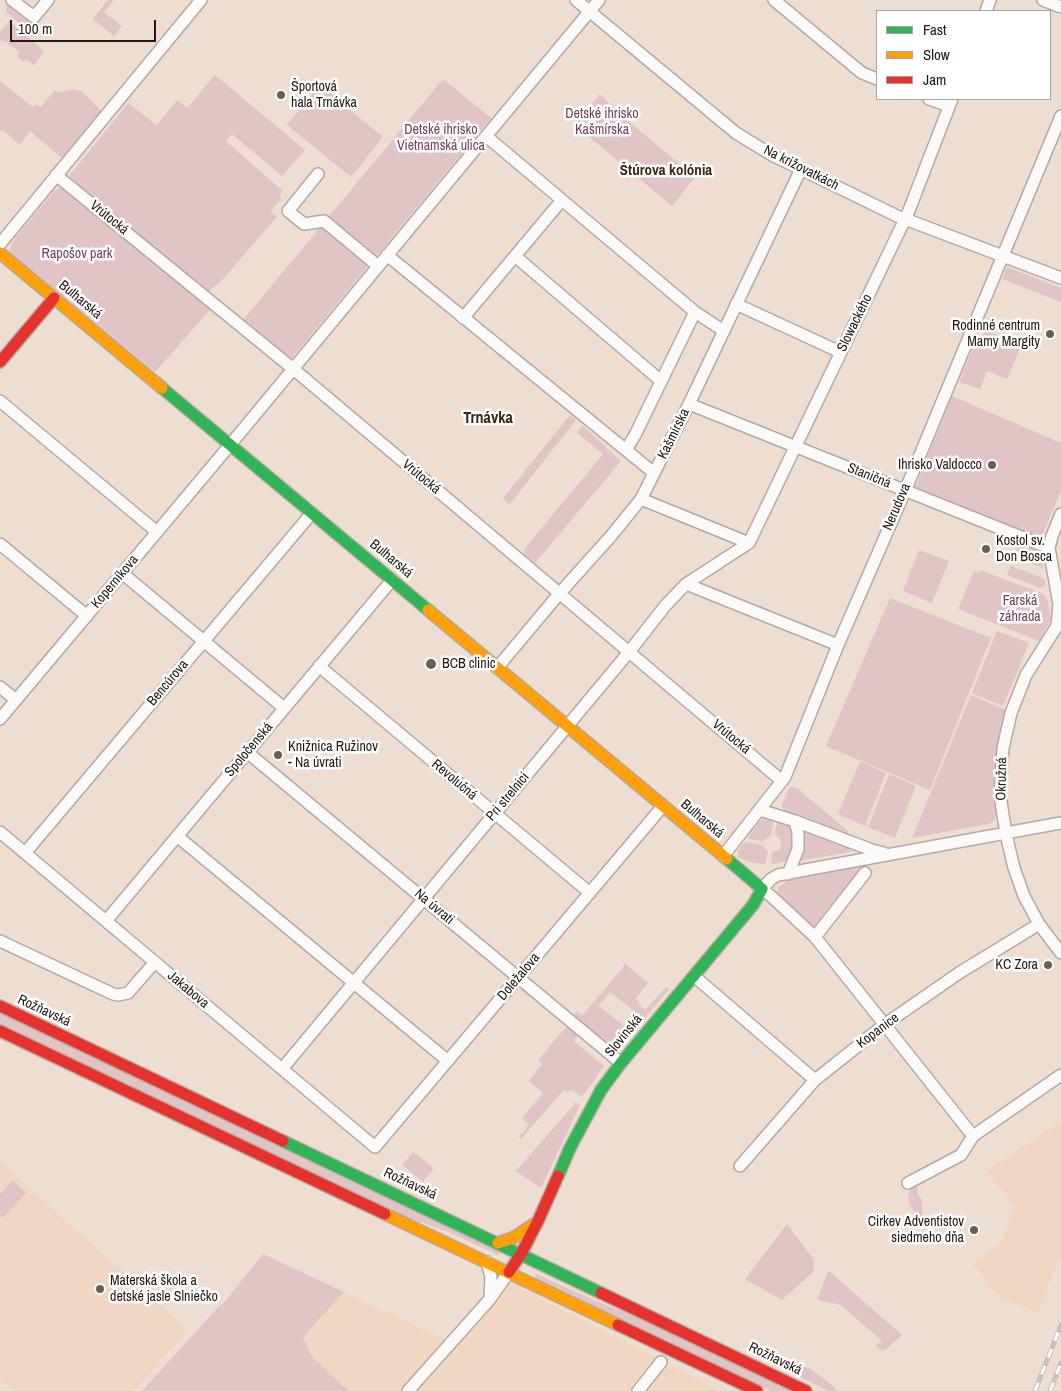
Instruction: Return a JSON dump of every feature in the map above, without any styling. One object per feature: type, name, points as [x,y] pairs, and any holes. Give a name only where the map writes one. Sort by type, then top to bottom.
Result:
[{"type":"main road","name":"Bulharská","points":[[0,253],[762,889]]},
{"type":"main road","points":[[0,362],[54,298]]},
{"type":"main road","name":"Slovinská","points":[[509,1272],[521,1254],[538,1221],[579,1132],[601,1090],[621,1063],[753,905],[762,889]]},
{"type":"main road","name":"Rožňavská","points":[[0,1006],[806,1391]]},
{"type":"main road","points":[[0,1031],[757,1391]]},
{"type":"main road","points":[[498,1243],[513,1238],[538,1221]]},
{"type":"main road","name":"Slovinská","points":[[538,1221],[535,1248],[548,1267]]},
{"type":"street","points":[[12,0],[34,17],[48,0]]},
{"type":"street","points":[[0,244],[201,0]]},
{"type":"street","name":"Na križovatkách","points":[[576,0],[736,133],[772,155],[905,219],[1061,278]]},
{"type":"street","name":"Koperníkova","points":[[0,719],[230,445],[598,0]]},
{"type":"street","points":[[774,0],[862,73],[876,79]]},
{"type":"street","points":[[1043,0],[1061,7]]},
{"type":"street","points":[[934,100],[951,103]]},
{"type":"street","name":"Slowackého","points":[[749,543],[905,219],[951,103]]},
{"type":"street","name":"Nerudova","points":[[723,856],[782,781],[1061,116]]},
{"type":"street","points":[[486,136],[695,312],[724,331]]},
{"type":"street","name":"Kašmírska","points":[[497,668],[611,536],[641,498],[689,404],[801,168]]},
{"type":"street","points":[[318,174],[288,211],[304,224],[324,221],[378,266]]},
{"type":"street","name":"Vrútocká","points":[[56,175],[293,369],[782,781]]},
{"type":"street","points":[[463,318],[562,200]]},
{"type":"street","points":[[387,256],[654,473]]},
{"type":"street","points":[[515,256],[661,381]]},
{"type":"street","points":[[736,304],[840,352]]},
{"type":"street","points":[[626,450],[695,312]]},
{"type":"street","points":[[0,401],[157,532]]},
{"type":"street","name":"Staničná","points":[[689,404],[1049,548]]},
{"type":"street","points":[[641,498],[749,543]]},
{"type":"street","name":"Bencúrova","points":[[25,853],[312,513]]},
{"type":"street","points":[[1060,605],[1057,567],[1049,548],[1061,514]]},
{"type":"street","name":"Pri strelnici","points":[[282,1069],[629,652],[665,606],[686,584],[749,543]]},
{"type":"street","points":[[0,544],[87,616]]},
{"type":"street","points":[[122,574],[284,708]]},
{"type":"street","name":"Spoločenská","points":[[106,921],[392,580]]},
{"type":"street","points":[[686,584],[838,645]]},
{"type":"street","name":"Okružná","points":[[1060,605],[1057,626],[1026,674],[1011,713],[1003,748],[1000,795],[1014,868],[1024,896],[1038,924],[1061,953]]},
{"type":"street","name":"Revolučná","points":[[319,666],[590,893]]},
{"type":"street","points":[[0,687],[16,700]]},
{"type":"street","name":"Na úvrati","points":[[247,752],[621,1063]]},
{"type":"street","name":"Doležalova","points":[[375,1147],[663,806]]},
{"type":"street","points":[[760,810],[888,854]]},
{"type":"street","points":[[788,874],[798,849],[798,833],[795,821]]},
{"type":"street","points":[[973,1136],[815,937],[772,896],[762,889],[778,876],[1061,823]]},
{"type":"street","name":"Jakabova","points":[[0,832],[375,1147]]},
{"type":"street","points":[[177,836],[448,1061]]},
{"type":"street","points":[[815,937],[865,873]]},
{"type":"street","name":"Kopanice","points":[[740,1166],[815,1080],[884,1025],[959,972],[1038,924]]},
{"type":"street","points":[[0,941],[118,995],[128,993],[154,962]]},
{"type":"street","points":[[694,976],[815,1080]]},
{"type":"street","points":[[908,1183],[961,1155],[973,1136],[1061,1075]]},
{"type":"street","points":[[487,1262],[491,1277],[490,1299]]},
{"type":"street","points":[[413,1389],[490,1299],[509,1272]]},
{"type":"street","points":[[638,1391],[661,1362]]},
{"type":"shaded area","points":[[1061,1123],[1061,1257],[1037,1313],[1000,1297],[973,1264],[1000,1243],[1015,1208],[987,1171]]},
{"type":"shaded area","name":"Materská škola a detské jasle Slniečko","points":[[0,1162],[188,1330],[134,1391],[13,1391],[0,1379]]},
{"type":"shaded area","points":[[479,1269],[518,1287],[720,1391],[349,1391],[312,1357],[303,1337],[344,1292],[445,1339],[484,1294],[487,1286],[486,1278]]},
{"type":"green space","points":[[108,0],[114,0],[104,12],[122,26],[114,36],[93,19]]},
{"type":"green space","points":[[7,3],[36,26],[32,34],[6,12]]},
{"type":"green space","points":[[9,21],[44,51],[34,65],[26,59],[24,62],[17,56],[19,52],[0,39],[0,32]]},
{"type":"green space","points":[[215,75],[305,150],[282,176],[232,134],[226,141],[283,191],[280,194],[281,199],[271,211],[277,217],[222,280],[208,292],[72,179],[70,175],[128,103],[157,125],[177,100],[187,108]]},
{"type":"green space","name":"Detské ihrisko Vietnamská ulica","points":[[443,79],[491,118],[291,359],[244,319]]},
{"type":"green space","points":[[0,81],[33,107],[36,104],[41,107],[54,91],[61,92],[74,89],[82,92],[103,112],[63,159],[30,131],[20,145],[3,130],[0,131]]},
{"type":"green space","points":[[320,85],[383,137],[351,177],[287,125]]},
{"type":"green space","name":"Detské ihrisko Kašmírska","points":[[600,94],[622,116],[695,177],[672,206],[575,125]]},
{"type":"green space","name":"Rapošov park","points":[[59,188],[68,191],[210,310],[155,372],[11,253],[10,247],[16,237],[54,191]]},
{"type":"green space","points":[[1007,267],[1061,288],[1061,302],[1002,279]]},
{"type":"green space","points":[[985,330],[1022,344],[1007,379],[987,371],[980,389],[959,382],[976,340],[982,337]]},
{"type":"green space","name":"Ihrisko Valdocco","points":[[952,396],[1061,443],[1061,491],[1041,538],[915,487]]},
{"type":"green space","points":[[570,415],[576,420],[509,505],[503,498]]},
{"type":"green space","points":[[583,426],[621,461],[535,563],[524,554],[525,548],[603,454],[577,433]]},
{"type":"green space","points":[[1019,543],[1036,552],[1042,561],[1043,568],[1013,557]]},
{"type":"green space","points":[[919,550],[949,561],[932,603],[903,591]]},
{"type":"green space","points":[[1011,566],[1045,579],[1045,586],[1040,588],[1007,575]]},
{"type":"green space","name":"Farská záhrada","points":[[980,570],[1044,594],[1047,598],[1051,620],[1039,641],[958,609],[974,571],[979,573]]},
{"type":"green space","points":[[890,598],[991,638],[930,790],[826,746]]},
{"type":"green space","points":[[997,631],[1029,643],[1003,706],[972,693]]},
{"type":"green space","points":[[971,695],[1006,710],[996,760],[995,788],[997,814],[994,821],[989,824],[912,838]]},
{"type":"green space","points":[[860,761],[886,773],[865,826],[838,814]]},
{"type":"green space","points":[[889,774],[916,786],[895,838],[868,827]]},
{"type":"green space","points":[[789,788],[797,788],[848,831],[847,835],[783,809],[782,805]]},
{"type":"green space","points":[[763,819],[773,821],[771,835],[763,841],[747,839],[759,822]]},
{"type":"green space","points":[[777,820],[787,824],[792,830],[795,843],[788,861],[773,864],[771,861],[772,852],[780,849],[781,845],[781,841],[775,834]]},
{"type":"green space","points":[[800,828],[850,848],[851,851],[799,861]]},
{"type":"green space","points":[[746,842],[762,845],[768,852],[764,864],[739,858],[738,852],[741,845]]},
{"type":"green space","points":[[864,866],[863,873],[855,876],[822,916],[824,919],[816,929],[777,892],[779,887],[788,880]]},
{"type":"green space","points":[[621,960],[648,983],[635,999],[645,1010],[666,987],[669,989],[644,1019],[610,992],[599,1006],[633,1033],[618,1049],[615,1049],[574,1016],[576,1011],[582,1016],[625,965]]},
{"type":"green space","points":[[0,1013],[501,1251],[498,1255],[446,1231],[403,1216],[0,1025]]},
{"type":"green space","points":[[567,1026],[578,1035],[574,1041],[604,1066],[582,1097],[571,1089],[567,1093],[564,1090],[521,1139],[519,1137],[529,1125],[522,1118],[543,1093],[529,1081],[542,1064],[538,1060]]},
{"type":"green space","points":[[575,1102],[580,1105],[541,1188],[516,1171]]},
{"type":"green space","points":[[413,1152],[434,1168],[423,1182],[402,1165]]},
{"type":"green space","points":[[13,1180],[26,1193],[3,1218],[0,1215],[0,1194]]},
{"type":"green space","points":[[917,1183],[923,1219],[912,1209],[908,1199],[910,1190]]},
{"type":"green space","points":[[787,1224],[814,1260],[813,1272],[782,1300],[745,1279]]},
{"type":"green space","points":[[263,1254],[344,1292],[303,1337],[312,1357],[349,1391],[142,1391],[222,1305]]},
{"type":"green space","points":[[828,1271],[902,1335],[884,1351],[880,1350],[876,1346],[882,1341],[841,1305],[817,1300]]},
{"type":"green space","points":[[536,1274],[640,1318],[794,1391],[771,1391],[534,1279]]},
{"type":"green space","points":[[797,1365],[809,1368],[839,1391],[829,1391],[781,1368]]},
{"type":"railway","points":[[1035,1391],[1061,1325]]},
{"type":"railway","points":[[1050,1391],[1061,1363]]},
{"type":"traffic: fast","points":[[162,388],[428,610]]},
{"type":"traffic: fast","points":[[558,1176],[570,1148],[601,1090],[621,1063],[753,905],[762,889],[727,859]]},
{"type":"traffic: fast","points":[[283,1141],[601,1293]]},
{"type":"traffic: slow","points":[[0,253],[162,388]]},
{"type":"traffic: slow","points":[[428,610],[727,859]]},
{"type":"traffic: slow","points":[[385,1214],[618,1325]]},
{"type":"traffic: slow","points":[[498,1243],[513,1238],[534,1224]]},
{"type":"traffic: jam","points":[[0,362],[54,298]]},
{"type":"traffic: jam","points":[[0,1006],[283,1141]]},
{"type":"traffic: jam","points":[[0,1031],[385,1214]]},
{"type":"traffic: jam","points":[[509,1272],[521,1254],[538,1221],[558,1176]]},
{"type":"traffic: jam","points":[[601,1293],[806,1391]]},
{"type":"traffic: jam","points":[[618,1325],[757,1391]]},
{"type":"place","name":"Športová hala Trnávka","points":[[281,95]]},
{"type":"place","name":"Rodinné centrum Mamy Margity","points":[[1050,334]]},
{"type":"place","name":"Ihrisko Valdocco","points":[[992,465]]},
{"type":"place","name":"Kostol sv. Don Bosca","points":[[986,549]]},
{"type":"place","name":"BCB clinic","points":[[431,664]]},
{"type":"place","name":"Knižnica Ružinov - Na úvrati","points":[[278,755]]},
{"type":"place","name":"KC Zora","points":[[1048,965]]},
{"type":"place","name":"Cirkev Adventistov siedmeho dňa","points":[[974,1230]]},
{"type":"place","name":"Materská škola a detské jasle Slniečko","points":[[100,1289]]},
{"type":"district","name":"Štúrova kolónia","points":[[666,171]]},
{"type":"district","name":"Trnávka","points":[[488,419]]}]
